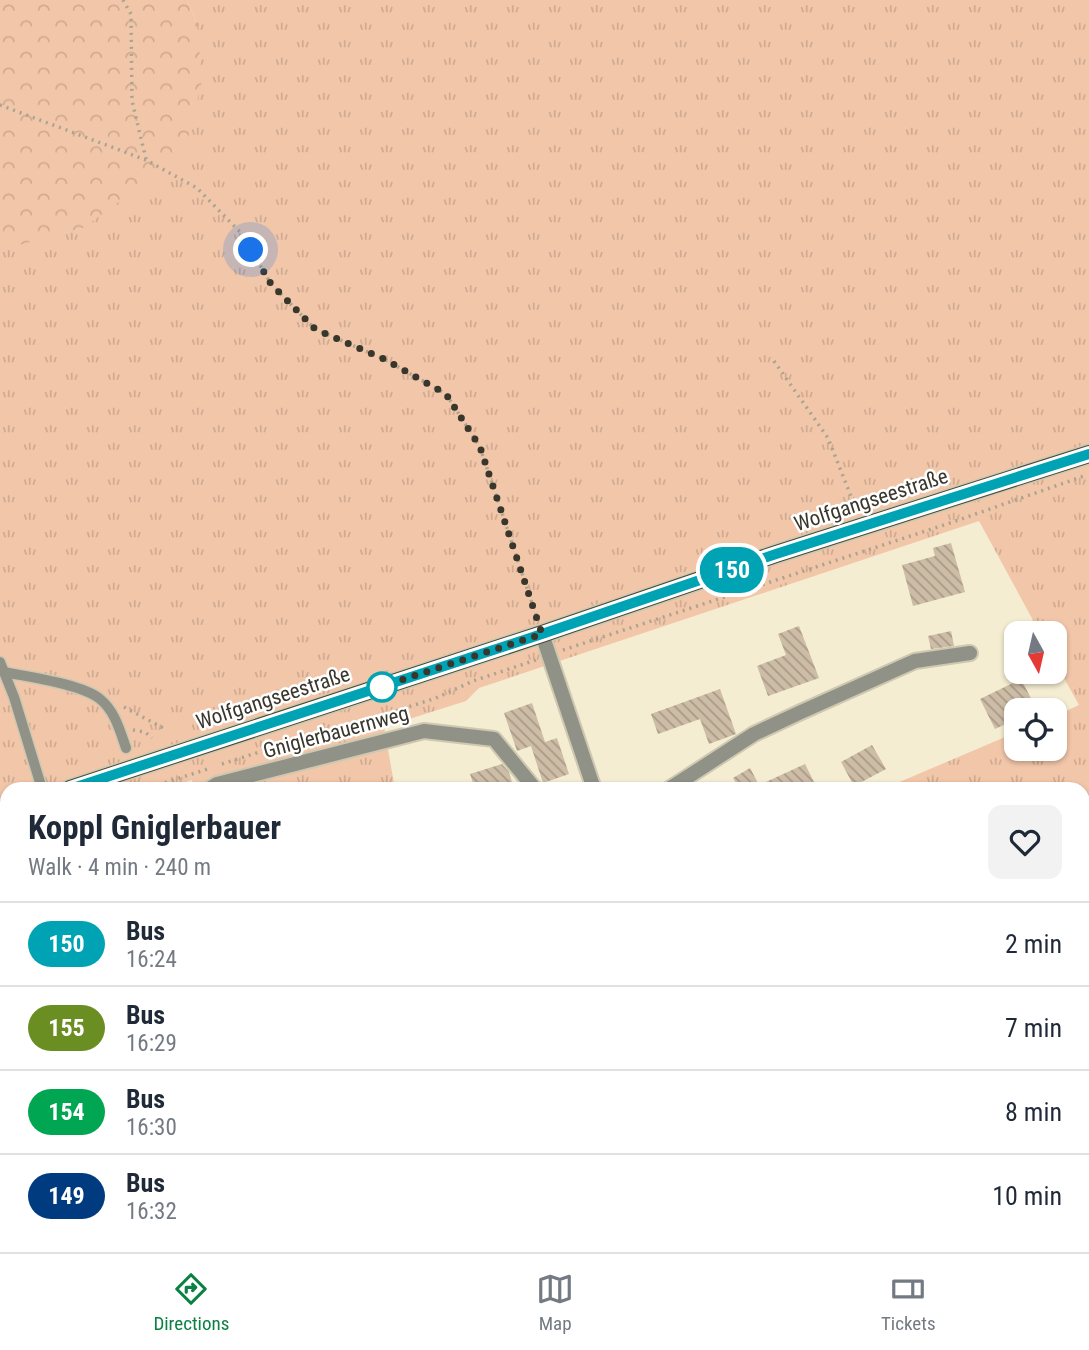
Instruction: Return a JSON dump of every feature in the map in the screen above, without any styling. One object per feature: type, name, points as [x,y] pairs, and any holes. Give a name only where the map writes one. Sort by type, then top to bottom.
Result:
[{"type":"main road","name":"Wolfgangseestraße","points":[[91,782],[776,554],[1089,454]]},
{"type":"street","points":[[542,634],[592,782]]},
{"type":"street","points":[[680,782],[754,734],[801,712],[915,662],[970,653]]},
{"type":"street","name":"Gniglerbauernweg","points":[[225,782],[424,731],[494,739],[529,782]]},
{"type":"lane","points":[[2,667],[73,687],[100,699],[115,718],[126,748]]},
{"type":"lane","points":[[2,667],[40,782]]},
{"type":"path","points":[[123,0],[131,14],[132,101],[146,160]]},
{"type":"path","points":[[0,105],[146,160],[197,188],[242,233],[271,284],[315,329],[384,359],[446,394],[480,447],[542,634]]},
{"type":"path","points":[[774,361],[828,438],[863,527]]},
{"type":"path","points":[[167,782],[436,698],[473,681],[950,523],[1089,474]]},
{"type":"path","points":[[100,699],[107,698],[165,729]]},
{"type":"green space","points":[[0,0],[187,0],[197,23],[202,81],[184,155],[83,228],[4,249],[0,248]]},
{"type":"green space","points":[[187,0],[1089,0],[1089,782],[899,782],[1004,738],[1004,761],[1067,761],[1067,710],[1079,705],[1067,684],[1068,621],[1033,621],[979,521],[479,688],[466,701],[384,727],[394,782],[0,782],[0,248],[83,228],[197,23]]},
{"type":"building","points":[[951,543],[965,592],[913,606],[902,565],[935,556],[933,548]]},
{"type":"building","points":[[799,626],[819,678],[768,696],[757,666],[786,655],[778,634]]},
{"type":"building","points":[[951,631],[954,646],[931,649],[928,636]]},
{"type":"building","points":[[1011,684],[1024,684],[1031,698],[1004,698],[1004,725],[995,729],[980,699]]},
{"type":"building","points":[[720,689],[736,734],[709,744],[700,719],[658,734],[651,714]]},
{"type":"building","points":[[532,703],[545,742],[557,738],[569,774],[543,782],[531,746],[517,751],[504,713]]},
{"type":"building","points":[[872,745],[886,769],[862,782],[852,782],[841,762]]},
{"type":"building","points":[[502,764],[509,772],[512,782],[473,782],[470,774]]},
{"type":"building","points":[[805,764],[814,782],[766,782]]},
{"type":"building","points":[[750,768],[757,782],[736,782],[733,778]]},
{"type":"bus line","name":"150","points":[[91,782],[776,554],[1089,454]]},
{"type":"route","points":[[251,250],[271,284],[315,329],[384,359],[446,394],[480,447],[542,634],[382,687]]}]
